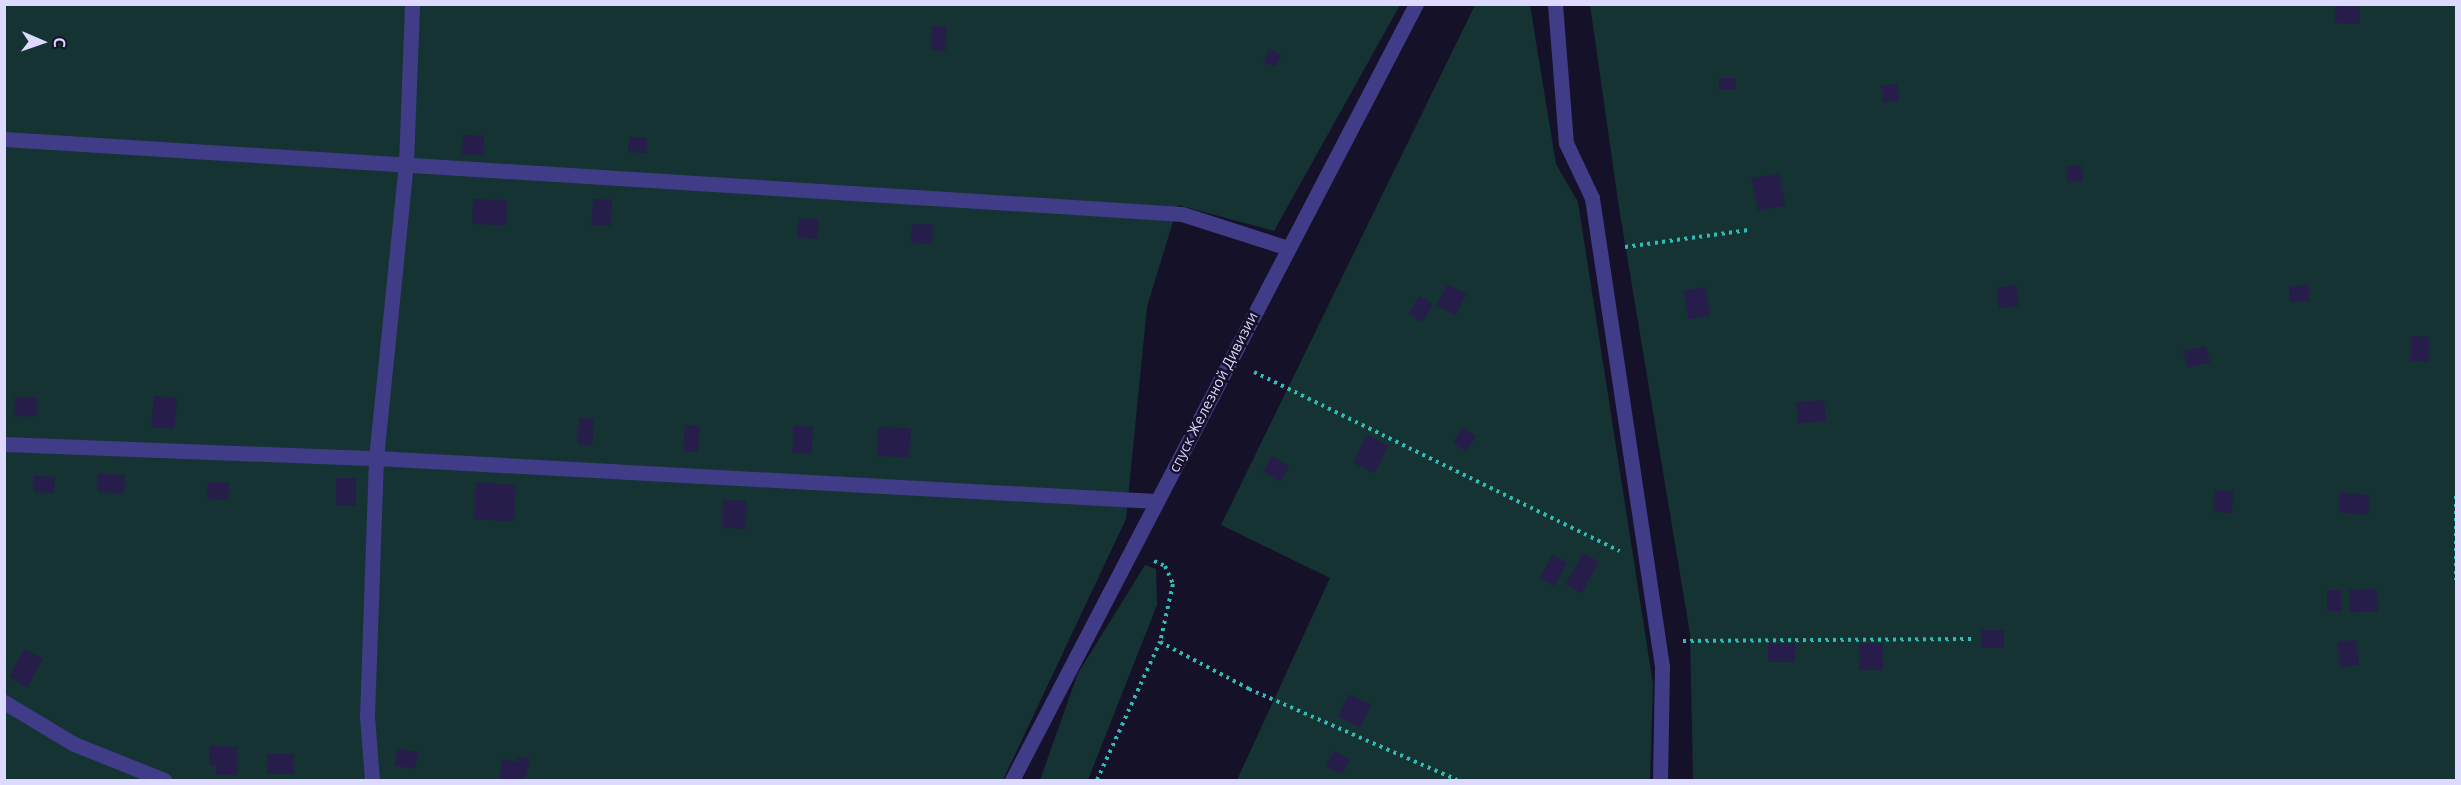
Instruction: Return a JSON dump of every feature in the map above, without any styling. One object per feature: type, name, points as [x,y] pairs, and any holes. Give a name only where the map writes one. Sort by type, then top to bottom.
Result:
[{"type":"lane","points":[[372,780],[367,716],[376,458],[406,163],[412,4]]},
{"type":"lane","name":"спуск Железной Дивизии","points":[[1012,780],[1416,4]]},
{"type":"lane","points":[[1555,4],[1566,143],[1592,198],[1662,667],[1660,780]]},
{"type":"lane","points":[[4,139],[1182,214],[1288,248]]},
{"type":"lane","points":[[4,444],[376,458],[1156,501]]},
{"type":"lane","points":[[4,702],[74,744],[164,780]]},
{"type":"path","points":[[1600,251],[1749,230]]},
{"type":"path","points":[[1229,360],[1648,565]]},
{"type":"path","points":[[2457,496],[2457,580]]},
{"type":"path","points":[[1097,780],[1160,642],[1173,584],[1165,566],[1132,550]]},
{"type":"path","points":[[1658,642],[1971,639]]},
{"type":"path","points":[[1160,642],[1249,689],[1457,780]]},
{"type":"green space","points":[[5,5],[1400,5],[1274,231],[1178,205],[1147,307],[1126,519],[1003,780],[5,780]]},
{"type":"green space","points":[[1475,5],[1530,5],[1556,164],[1578,202],[1653,684],[1650,780],[1237,780],[1330,578],[1221,525]]},
{"type":"green space","points":[[1590,5],[2456,5],[2456,780],[1693,780],[1690,634],[1619,208]]},
{"type":"green space","points":[[1145,565],[1156,569],[1157,605],[1088,780],[1040,780],[1078,673]]},
{"type":"building","points":[[2335,6],[2360,7],[2359,24],[2334,23]]},
{"type":"building","points":[[932,26],[947,27],[945,51],[930,50]]},
{"type":"building","points":[[1269,49],[1281,54],[1275,67],[1264,62]]},
{"type":"building","points":[[1719,78],[1736,78],[1736,90],[1719,90]]},
{"type":"building","points":[[1897,84],[1899,101],[1883,103],[1881,86]]},
{"type":"building","points":[[463,135],[484,136],[483,155],[462,154]]},
{"type":"building","points":[[629,137],[647,138],[646,153],[628,152]]},
{"type":"building","points":[[2081,165],[2083,181],[2068,183],[2066,167]]},
{"type":"building","points":[[1779,173],[1785,205],[1758,211],[1752,178]]},
{"type":"building","points":[[473,199],[507,200],[506,225],[472,224]]},
{"type":"building","points":[[593,199],[612,200],[611,226],[592,225]]},
{"type":"building","points":[[799,218],[819,220],[817,239],[797,237]]},
{"type":"building","points":[[912,224],[933,225],[932,244],[911,243]]},
{"type":"building","points":[[1448,284],[1466,294],[1455,315],[1436,305]]},
{"type":"building","points":[[2016,285],[2019,306],[1999,309],[1996,288]]},
{"type":"building","points":[[2309,285],[2310,301],[2290,302],[2289,286]]},
{"type":"building","points":[[1705,287],[1710,316],[1688,319],[1683,291]]},
{"type":"building","points":[[1419,296],[1433,304],[1422,322],[1408,314]]},
{"type":"building","points":[[2411,336],[2430,337],[2429,362],[2410,361]]},
{"type":"building","points":[[2206,346],[2210,363],[2187,368],[2184,351]]},
{"type":"building","points":[[154,396],[177,398],[174,429],[151,427]]},
{"type":"building","points":[[15,397],[38,398],[37,417],[14,416]]},
{"type":"building","points":[[1824,400],[1826,421],[1798,423],[1796,402]]},
{"type":"building","points":[[579,418],[594,419],[592,445],[577,444]]},
{"type":"building","points":[[685,425],[700,426],[698,452],[683,451]]},
{"type":"building","points":[[794,426],[813,427],[812,454],[793,453]]},
{"type":"building","points":[[878,427],[911,428],[910,457],[877,456]]},
{"type":"building","points":[[1462,428],[1476,436],[1467,452],[1453,444]]},
{"type":"building","points":[[1366,435],[1388,445],[1375,473],[1353,463]]},
{"type":"building","points":[[1272,456],[1289,466],[1280,482],[1263,472]]},
{"type":"building","points":[[98,474],[125,475],[124,493],[97,492]]},
{"type":"building","points":[[34,476],[55,477],[54,493],[33,492]]},
{"type":"building","points":[[336,478],[356,478],[356,506],[336,506]]},
{"type":"building","points":[[208,482],[229,483],[228,500],[207,499]]},
{"type":"building","points":[[476,482],[516,485],[513,522],[473,519]]},
{"type":"building","points":[[2215,490],[2233,491],[2232,513],[2214,512]]},
{"type":"building","points":[[2340,492],[2370,495],[2368,515],[2338,512]]},
{"type":"building","points":[[723,500],[746,501],[745,529],[722,528]]},
{"type":"building","points":[[1583,553],[1599,562],[1581,593],[1566,584]]},
{"type":"building","points":[[1552,555],[1567,563],[1555,586],[1540,578]]},
{"type":"building","points":[[2377,589],[2378,611],[2350,612],[2349,590]]},
{"type":"building","points":[[2327,590],[2342,590],[2342,611],[2327,611]]},
{"type":"building","points":[[1981,630],[2004,630],[2004,648],[1981,648]]},
{"type":"building","points":[[2356,640],[2359,665],[2340,667],[2337,642]]},
{"type":"building","points":[[1768,643],[1795,643],[1795,662],[1768,662]]},
{"type":"building","points":[[1859,643],[1883,643],[1883,670],[1859,670]]},
{"type":"building","points":[[24,649],[43,659],[28,687],[9,677]]},
{"type":"building","points":[[1349,694],[1371,705],[1360,728],[1338,716]]},
{"type":"building","points":[[210,746],[238,747],[237,775],[216,775],[216,765],[209,765]]},
{"type":"building","points":[[397,749],[418,752],[415,769],[395,766]]},
{"type":"building","points":[[1334,751],[1350,759],[1342,774],[1326,766]]},
{"type":"building","points":[[267,754],[294,754],[294,774],[267,774]]},
{"type":"building","points":[[517,757],[530,759],[525,780],[498,780],[503,759],[517,762]]}]
